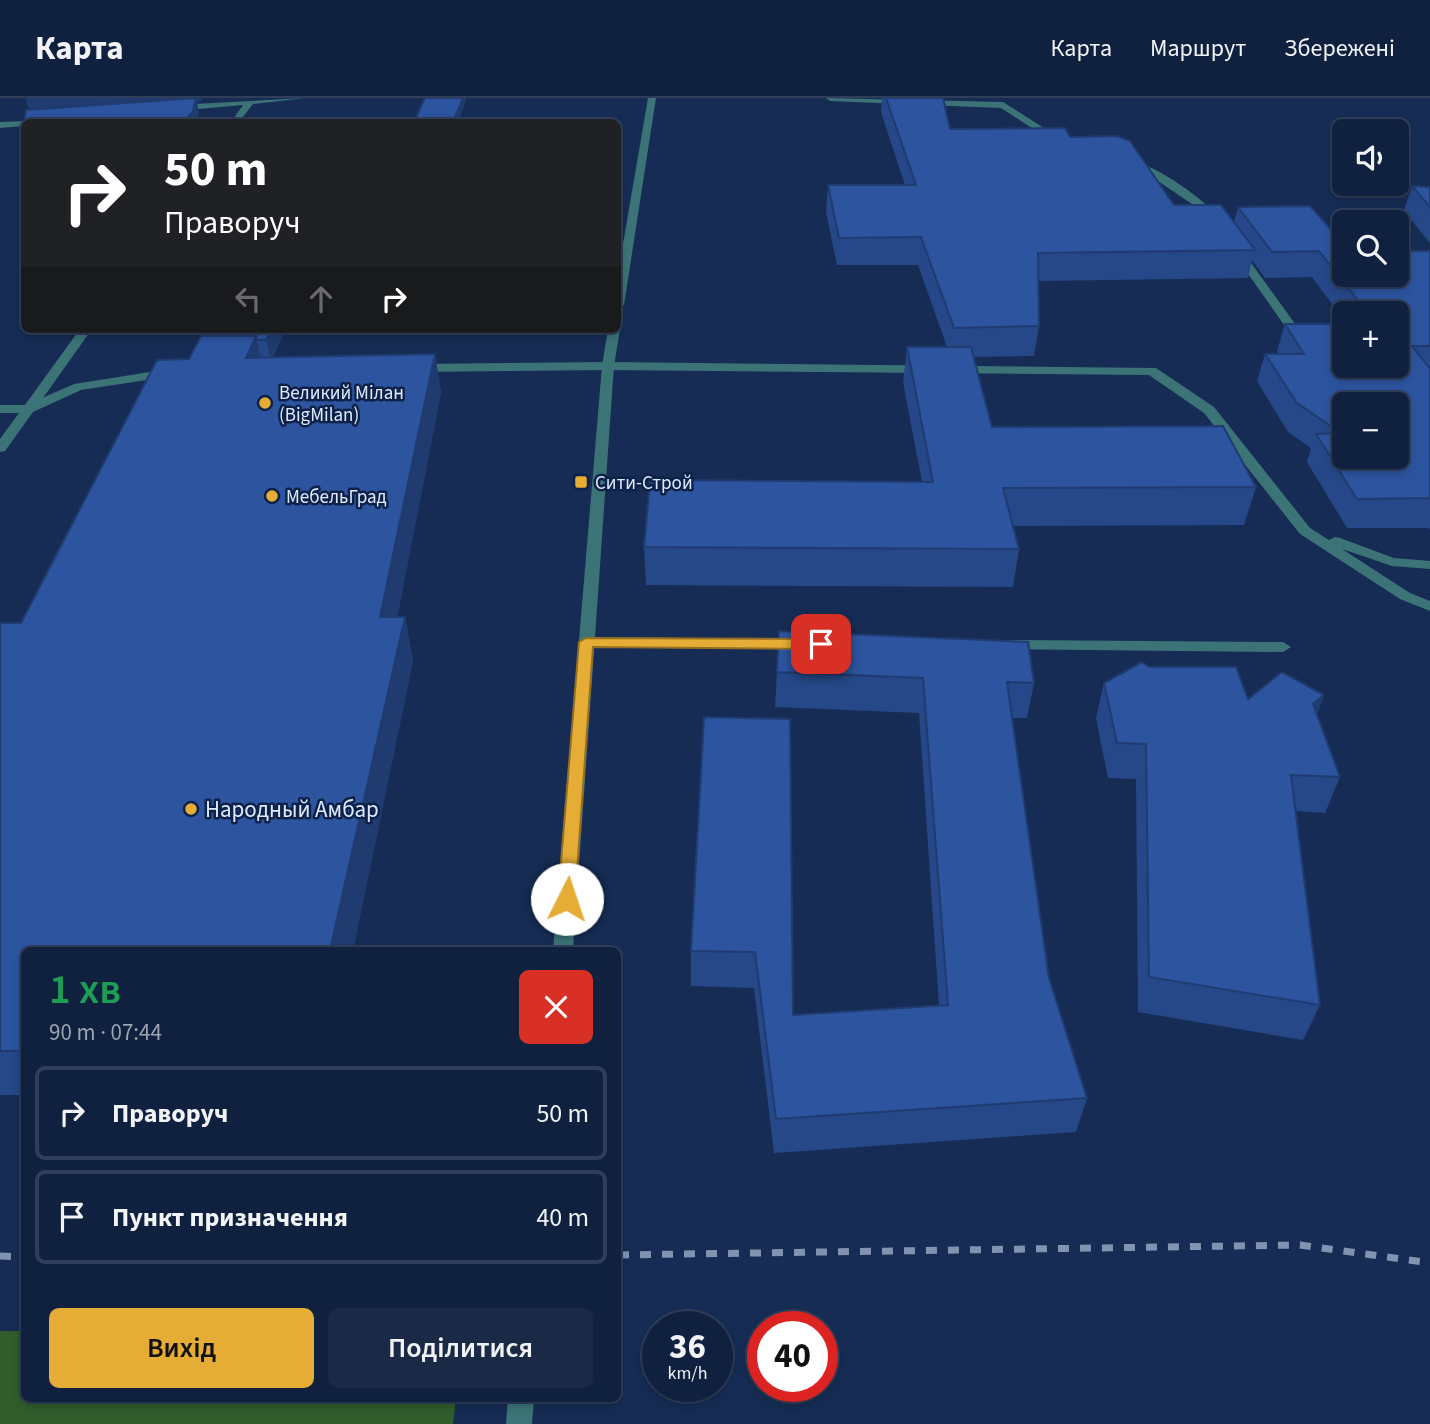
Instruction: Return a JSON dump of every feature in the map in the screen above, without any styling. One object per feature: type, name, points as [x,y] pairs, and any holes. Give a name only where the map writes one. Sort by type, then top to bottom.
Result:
[{"type":"street","points":[[161,110],[301,98]]},
{"type":"street","points":[[621,287],[652,98]]},
{"type":"street","points":[[830,98],[1003,105],[1041,130],[1066,139]]},
{"type":"street","points":[[237,119],[250,102]]},
{"type":"street","points":[[0,125],[21,123]]},
{"type":"street","points":[[1117,158],[1143,167],[1208,210],[1224,231]]},
{"type":"street","points":[[1231,242],[1300,339]]},
{"type":"street","points":[[0,448],[83,333]]},
{"type":"street","points":[[563,947],[608,366],[613,333]]},
{"type":"street","points":[[398,368],[608,366],[1152,371],[1209,410],[1305,531],[1405,596],[1430,606]]},
{"type":"street","points":[[0,409],[28,409],[78,387],[181,371]]},
{"type":"street","points":[[1305,531],[1392,562],[1430,565]]},
{"type":"street","points":[[586,642],[812,644]]},
{"type":"street","points":[[987,645],[1283,647]]},
{"type":"street","points":[[519,1424],[521,1402]]},
{"type":"green space","points":[[0,1331],[21,1331],[21,1402],[456,1402],[453,1424],[0,1424]]},
{"type":"building","points":[[196,98],[193,111],[187,119],[24,119],[26,110]]},
{"type":"building","points":[[425,98],[463,98],[454,119],[415,119]]},
{"type":"building","points":[[886,98],[943,98],[950,129],[1065,128],[1070,137],[1117,136],[1130,141],[1174,205],[1221,205],[1255,250],[1038,253],[1039,326],[954,328],[921,237],[839,238],[828,185],[916,185]]},
{"type":"building","points":[[1412,186],[1430,187],[1430,207]]},
{"type":"building","points":[[1310,206],[1332,231],[1332,267],[1319,251],[1272,252],[1238,207]]},
{"type":"building","points":[[1409,251],[1430,251],[1430,346],[1412,346],[1430,369],[1430,498],[1357,499],[1338,469],[1409,469],[1409,392],[1332,392],[1332,427],[1297,403],[1265,354],[1304,354],[1285,324],[1332,324],[1332,378],[1409,378],[1409,301],[1359,301],[1347,287],[1409,287]]},
{"type":"building","points":[[216,333],[270,333],[266,340],[257,340],[256,336],[214,336]]},
{"type":"building","points":[[201,336],[256,336],[246,358],[435,354],[380,617],[405,617],[331,947],[21,947],[21,1051],[0,1051],[0,623],[21,623],[157,360],[189,359]]},
{"type":"building","points":[[907,347],[971,347],[992,427],[1223,426],[1256,487],[1003,488],[1019,549],[644,547],[650,480],[933,482]]},
{"type":"building","points":[[1332,433],[1332,459],[1316,434]]},
{"type":"building","points":[[779,631],[1028,642],[1034,683],[1007,682],[1049,978],[1087,1098],[776,1119],[755,952],[691,951],[704,717],[790,719],[793,1015],[948,1005],[923,678],[777,672]]},
{"type":"building","points":[[1142,662],[1149,667],[1236,667],[1248,699],[1282,672],[1324,695],[1313,704],[1340,777],[1291,775],[1320,1005],[1149,977],[1146,744],[1117,743],[1104,683]]},
{"type":"railway","points":[[621,1255],[1300,1245],[1430,1263]]},
{"type":"railway","points":[[0,1256],[21,1257]]},
{"type":"place","name":"Великий Мілан (BigMilan)","points":[[265,403]]},
{"type":"place","name":"Сити-Строй","points":[[581,482]]},
{"type":"place","name":"МебельГрад","points":[[272,496]]},
{"type":"place","name":"Народный Амбар","points":[[191,809]]},
{"type":"route","points":[[567,899],[586,642],[821,644]]}]
